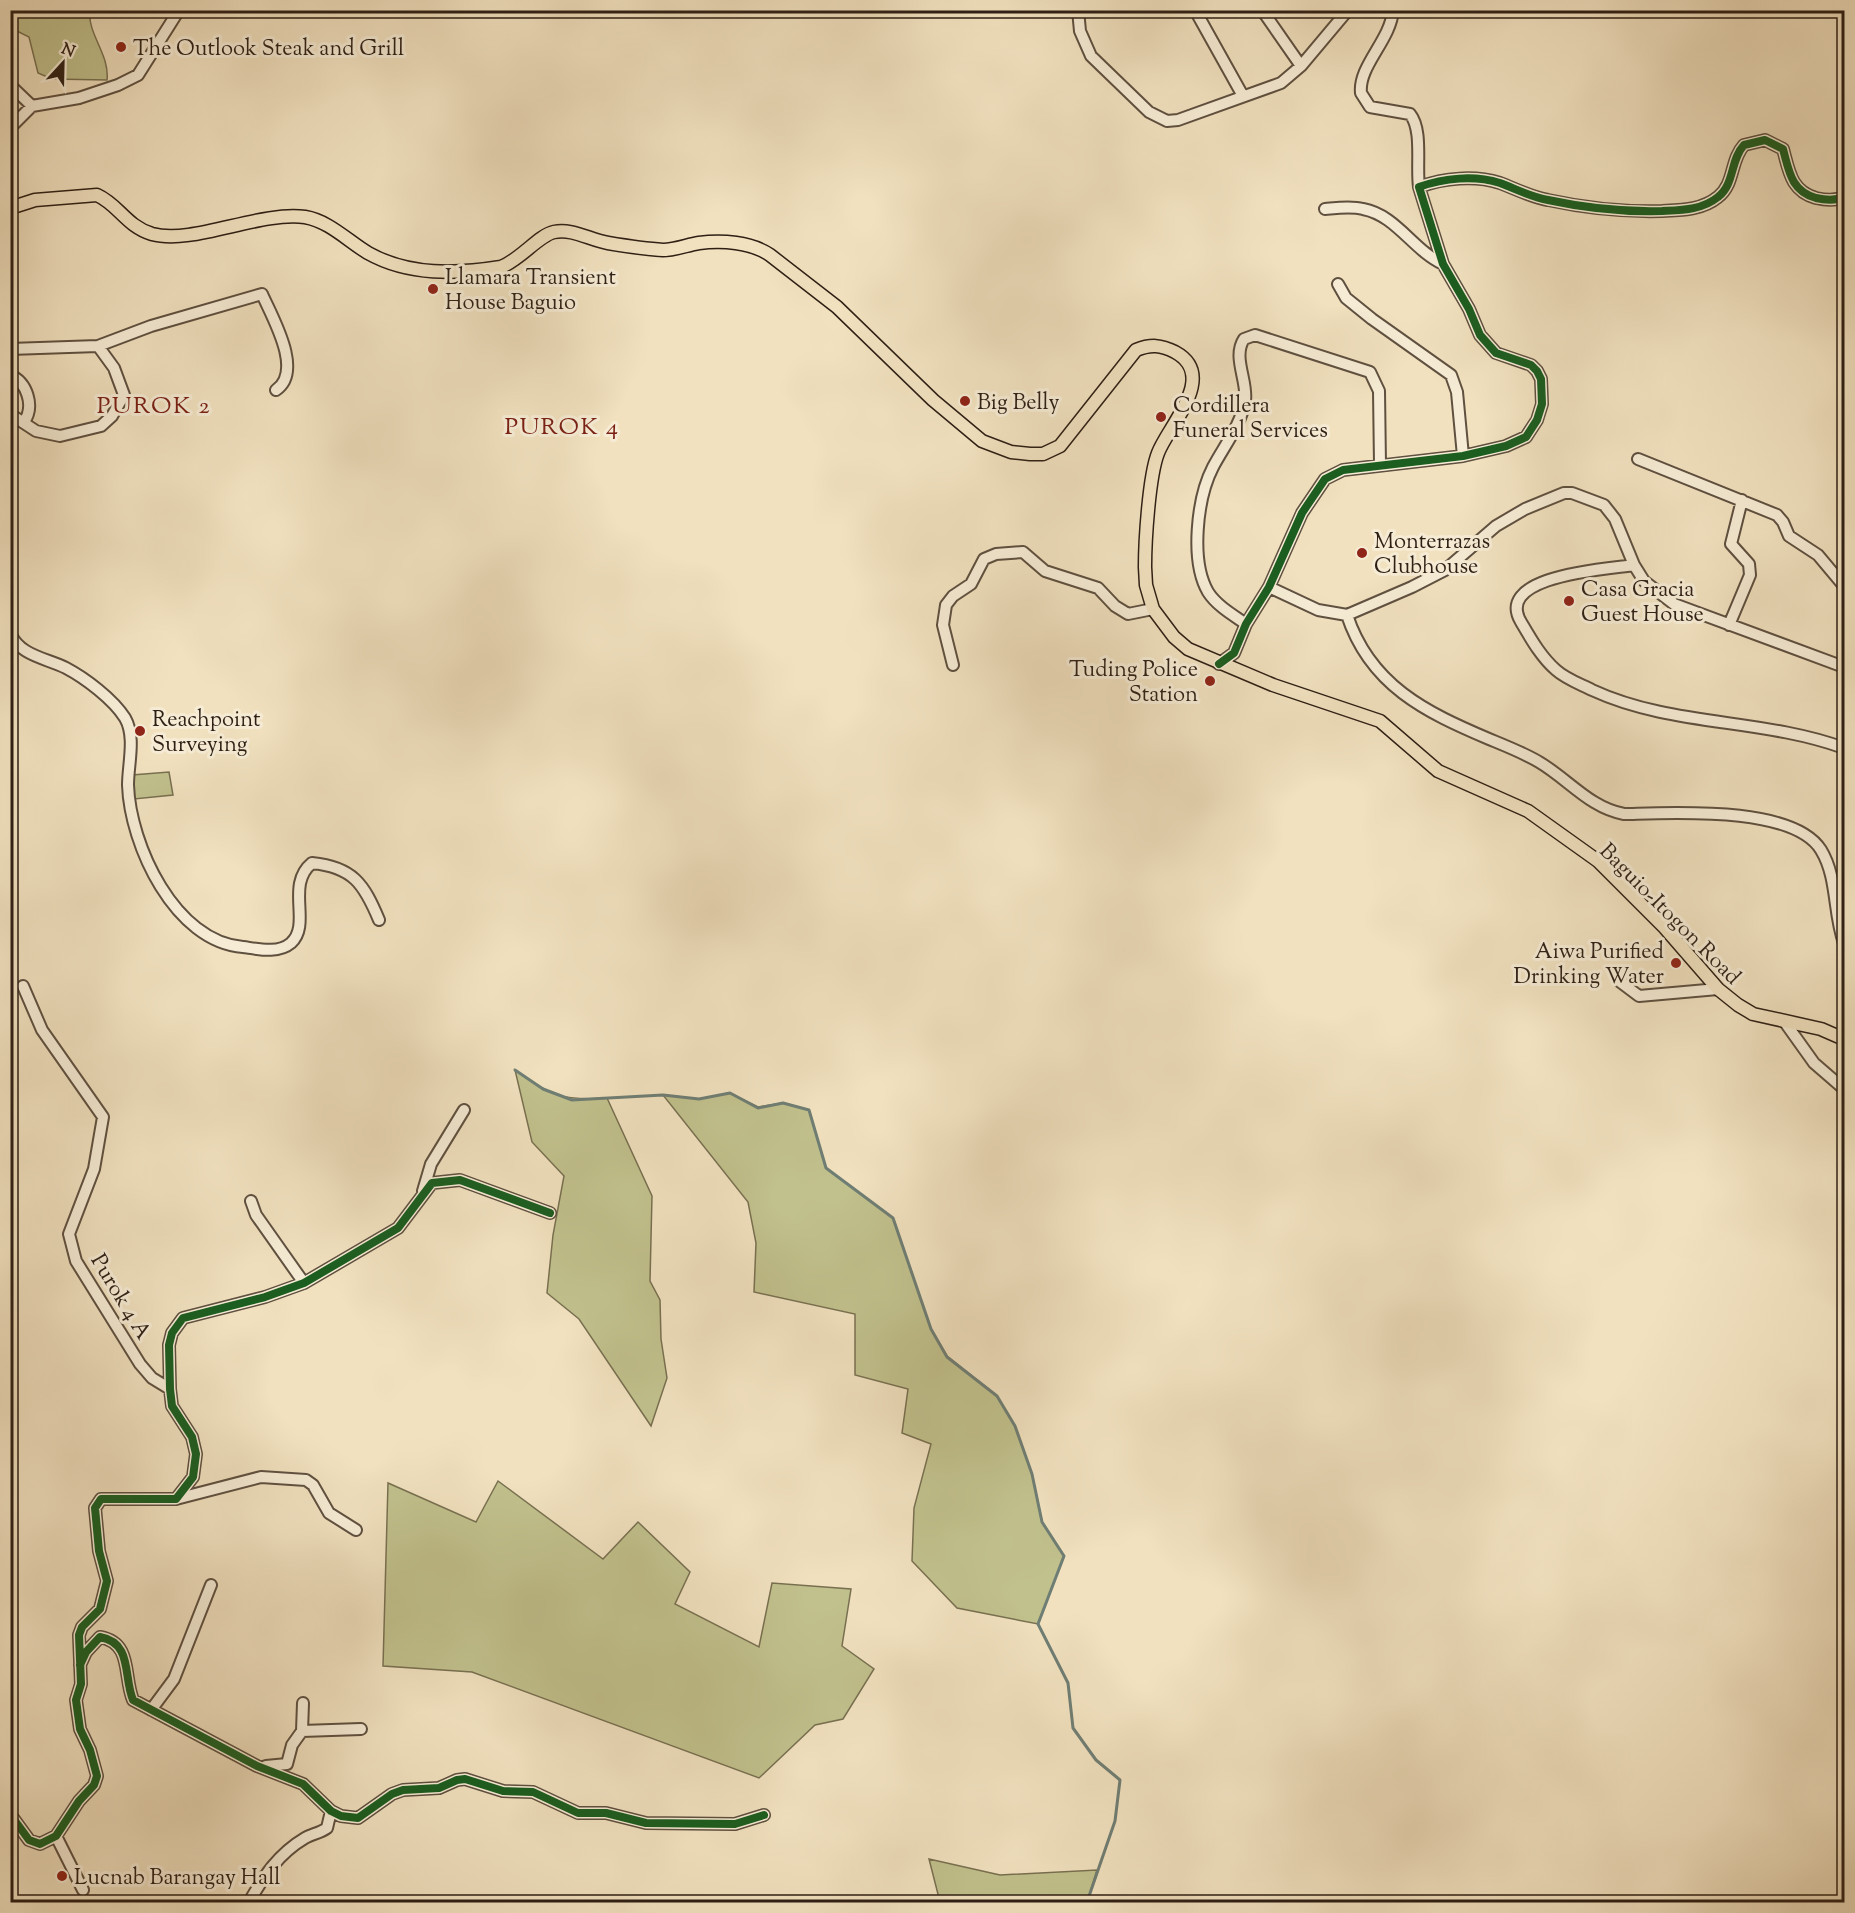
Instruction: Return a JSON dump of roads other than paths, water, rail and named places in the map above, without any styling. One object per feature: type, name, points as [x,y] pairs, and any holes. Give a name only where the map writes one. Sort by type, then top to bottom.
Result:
[{"type":"main road","name":"Baguio-Itogon Road","points":[[10,208],[35,200],[97,195],[104,198],[131,224],[164,236],[265,219],[304,217],[321,222],[381,259],[429,271],[501,267],[512,264],[547,234],[555,232],[575,233],[607,243],[666,250],[702,243],[743,244],[759,248],[770,255],[837,307],[949,414],[982,441],[1011,452],[1043,454],[1060,446],[1136,350],[1152,345],[1165,347],[1180,355],[1189,368],[1191,387],[1185,408],[1158,452],[1145,556],[1146,585],[1153,609],[1174,638],[1188,649],[1220,664],[1380,720],[1438,771],[1528,811],[1599,861],[1665,928],[1718,988],[1738,1005],[1753,1014],[1821,1029],[1845,1039]]},
{"type":"street","points":[[10,128],[32,106],[79,98],[118,85],[138,75],[179,10]]},
{"type":"street","points":[[1078,10],[1080,31],[1091,56],[1156,117],[1167,121],[1178,120],[1272,88],[1301,66],[1348,10]]},
{"type":"street","points":[[1195,10],[1243,96]]},
{"type":"street","points":[[1262,10],[1301,66]]},
{"type":"street","points":[[1236,670],[1234,653],[1246,624],[1269,587],[1302,513],[1318,485],[1330,475],[1343,470],[1463,456],[1506,446],[1526,437],[1537,420],[1542,404],[1541,379],[1531,365],[1502,356],[1486,345],[1443,264],[1419,187],[1416,165],[1417,123],[1410,114],[1370,107],[1361,93],[1364,75],[1381,46],[1393,10]]},
{"type":"street","points":[[10,85],[32,106]]},
{"type":"street","points":[[1419,187],[1459,178],[1497,182],[1549,200],[1611,210],[1641,212],[1696,208],[1706,206],[1724,193],[1735,158],[1744,145],[1765,140],[1783,149],[1794,185],[1802,193],[1824,200],[1845,197]]},
{"type":"street","points":[[1325,209],[1362,208],[1377,213],[1400,229],[1426,255],[1443,264]]},
{"type":"street","points":[[1338,284],[1346,298],[1372,319],[1451,375],[1457,392],[1463,456]]},
{"type":"street","points":[[10,349],[98,346],[151,326],[262,294],[289,361],[281,387],[276,390]]},
{"type":"street","points":[[1246,624],[1219,605],[1207,591],[1201,573],[1197,531],[1213,468],[1226,447],[1245,401],[1245,386],[1240,360],[1240,344],[1244,339],[1255,335],[1370,372],[1379,391],[1380,465]]},
{"type":"street","points":[[10,414],[36,431],[60,436],[101,426],[112,416],[124,395],[114,368],[98,346]]},
{"type":"street","points":[[10,375],[18,378],[26,390],[29,404],[24,422]]},
{"type":"street","points":[[1638,459],[1780,517],[1789,536],[1818,555],[1845,586]]},
{"type":"street","points":[[1269,587],[1318,610],[1347,615],[1445,570],[1496,526],[1525,509],[1564,493],[1583,495],[1604,505],[1615,519],[1634,565],[1644,581],[1674,603],[1845,666]]},
{"type":"street","points":[[1729,625],[1750,575],[1749,564],[1731,544],[1742,500]]},
{"type":"street","points":[[952,665],[943,625],[943,613],[953,596],[971,584],[984,559],[996,554],[1023,552],[1045,571],[1098,588],[1115,606],[1128,614],[1153,609]]},
{"type":"street","points":[[1634,565],[1559,576],[1527,590],[1518,603],[1519,618],[1546,660],[1558,672],[1604,696],[1639,708],[1677,717],[1782,732],[1845,748]]},
{"type":"street","points":[[1347,615],[1365,656],[1387,682],[1400,692],[1449,721],[1539,761],[1594,804],[1609,812],[1728,814],[1767,820],[1797,831],[1820,848],[1828,868],[1845,943]]},
{"type":"street","points":[[10,633],[27,653],[69,670],[125,718],[130,751],[128,787],[135,822],[153,875],[173,906],[206,934],[233,947],[281,949],[291,943],[297,935],[298,896],[302,873],[312,863],[329,865],[349,874],[366,889],[380,920]]},
{"type":"street","points":[[1220,664],[1234,653]]},
{"type":"street","points":[[1619,981],[1639,996],[1718,988]]},
{"type":"street","name":"Purok 4 A","points":[[23,986],[42,1030],[103,1117],[94,1169],[69,1234],[76,1261],[140,1364],[152,1378],[170,1389]]},
{"type":"street","points":[[1784,1021],[1814,1063],[1845,1089]]},
{"type":"street","points":[[422,1194],[431,1164],[464,1110]]},
{"type":"street","points":[[176,1499],[193,1477],[196,1454],[192,1437],[172,1406],[170,1389],[171,1333],[183,1318],[265,1298],[304,1283],[398,1228],[432,1183],[460,1180],[550,1213]]},
{"type":"street","points":[[251,1201],[256,1215],[304,1283]]},
{"type":"street","points":[[10,1814],[28,1840],[40,1844],[56,1836],[79,1801],[94,1785],[97,1776],[79,1720],[76,1700],[81,1684],[79,1635],[82,1627],[100,1610],[107,1581],[99,1551],[95,1508],[101,1499],[176,1499],[261,1477],[306,1480],[313,1485],[329,1513],[356,1530]]},
{"type":"street","points":[[151,1710],[174,1679],[211,1585]]},
{"type":"street","points":[[80,1665],[86,1652],[100,1637],[114,1641],[123,1651],[128,1690],[133,1700],[257,1766],[303,1784],[331,1811],[341,1816],[358,1818],[392,1794],[439,1788],[465,1779],[503,1791],[533,1792],[578,1813],[606,1813],[646,1823],[724,1824],[764,1815]]},
{"type":"street","points":[[257,1766],[287,1764],[292,1745],[302,1731],[303,1703]]},
{"type":"street","points":[[302,1731],[361,1729]]},
{"type":"street","points":[[249,1902],[267,1869],[284,1853],[307,1837],[327,1828],[331,1811]]},
{"type":"street","points":[[56,1836],[83,1890]]},
{"type":"waterway","points":[[515,1070],[543,1089],[572,1100],[663,1095],[699,1099],[730,1093],[758,1108],[783,1103],[809,1110],[826,1168],[893,1218],[931,1329],[947,1357],[997,1396],[1015,1426],[1032,1474],[1042,1522],[1064,1556],[1038,1624],[1068,1683],[1073,1728],[1096,1760],[1120,1780],[1115,1821],[1087,1902]]},
{"type":"place","name":"The Outlook Steak and Grill","points":[[121,47]]},
{"type":"place","name":"Llamara Transient House Baguio","points":[[433,289]]},
{"type":"place","name":"Big Belly","points":[[965,401]]},
{"type":"place","name":"Cordillera Funeral Services","points":[[1161,417]]},
{"type":"place","name":"Monterrazas Clubhouse","points":[[1362,553]]},
{"type":"place","name":"Casa Gracia Guest House","points":[[1569,601]]},
{"type":"place","name":"Tuding Police Station","points":[[1210,681]]},
{"type":"place","name":"Reachpoint Surveying","points":[[140,731]]},
{"type":"place","name":"Aiwa Purified Drinking Water","points":[[1676,963]]},
{"type":"place","name":"Lucnab Barangay Hall","points":[[62,1876]]},
{"type":"district","name":"PUROK 2","points":[[154,405]]},
{"type":"district","name":"PUROK 4","points":[[562,426]]}]
